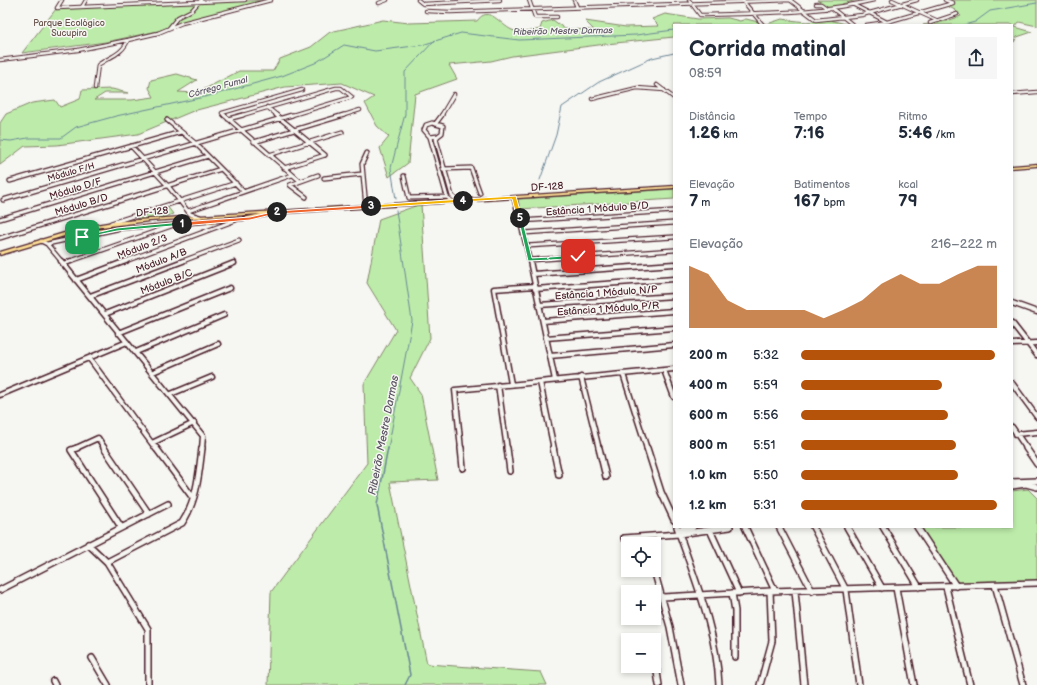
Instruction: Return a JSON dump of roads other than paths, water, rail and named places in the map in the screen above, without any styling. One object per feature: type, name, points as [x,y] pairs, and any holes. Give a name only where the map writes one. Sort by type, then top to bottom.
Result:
[{"type":"main road","points":[[1013,167],[1037,165]]},
{"type":"main road","name":"DF-128","points":[[54,238],[74,231],[139,221],[673,187]]},
{"type":"main road","name":"DF-128","points":[[0,254],[40,241],[83,232],[236,220],[277,212]]},
{"type":"main road","points":[[236,220],[240,217],[238,214]]},
{"type":"main road","points":[[136,228],[130,225],[139,221]]},
{"type":"street","points":[[62,0],[57,8],[153,4],[176,1],[245,0]]},
{"type":"street","points":[[82,7],[86,0]]},
{"type":"street","points":[[106,6],[109,0]]},
{"type":"street","points":[[153,4],[154,0]]},
{"type":"street","points":[[0,60],[78,50],[128,40],[158,33],[182,23],[270,0]]},
{"type":"street","points":[[379,3],[388,0]]},
{"type":"street","points":[[418,0],[420,3],[500,0]]},
{"type":"street","points":[[480,0],[483,10]]},
{"type":"street","points":[[529,0],[536,17],[558,17]]},
{"type":"street","points":[[574,0],[578,7]]},
{"type":"street","points":[[646,0],[649,5]]},
{"type":"street","points":[[689,0],[697,13],[700,15],[804,12],[833,9],[874,0]]},
{"type":"street","points":[[426,11],[450,12],[791,0],[813,19],[843,17],[869,13],[917,0]]},
{"type":"street","points":[[862,0],[866,2]]},
{"type":"street","points":[[892,0],[939,20]]},
{"type":"street","points":[[896,0],[903,4]]},
{"type":"street","points":[[873,24],[887,22],[952,3],[945,0]]},
{"type":"street","points":[[158,33],[171,26],[178,17],[191,11],[201,1]]},
{"type":"street","points":[[448,1],[450,12]]},
{"type":"street","points":[[743,1],[762,24]]},
{"type":"street","points":[[816,4],[821,4],[828,9]]},
{"type":"street","points":[[854,5],[887,22]]},
{"type":"street","points":[[833,9],[852,24]]},
{"type":"street","points":[[930,23],[957,14]]},
{"type":"street","points":[[95,88],[98,65],[120,52],[127,44],[128,40]]},
{"type":"street","points":[[657,85],[673,97]]},
{"type":"street","name":"Módulo F/H","points":[[3,200],[352,97],[339,88],[267,107]]},
{"type":"street","points":[[592,99],[633,88],[653,88],[664,90]]},
{"type":"street","points":[[300,182],[222,113],[302,90]]},
{"type":"street","points":[[1013,94],[1037,92]]},
{"type":"street","points":[[436,123],[454,94]]},
{"type":"street","points":[[228,119],[267,107],[325,155],[284,168]]},
{"type":"street","points":[[254,142],[360,110]]},
{"type":"street","points":[[167,120],[195,143],[243,191]]},
{"type":"street","points":[[452,201],[447,197],[445,189],[442,169],[440,154],[436,139],[443,130],[443,126],[436,123],[428,124],[424,127],[426,133],[430,137],[436,154],[442,169],[450,189],[452,196],[458,201]]},
{"type":"street","points":[[10,181],[180,132]]},
{"type":"street","points":[[269,155],[342,132]]},
{"type":"street","points":[[430,137],[438,136]]},
{"type":"street","points":[[131,146],[168,186],[189,212],[200,217]]},
{"type":"street","points":[[366,207],[362,164],[367,153]]},
{"type":"street","name":"Módulo D/F","points":[[0,219],[208,156]]},
{"type":"street","points":[[442,169],[471,168],[480,193]]},
{"type":"street","name":"Módulo B/D","points":[[0,238],[221,169]]},
{"type":"street","points":[[324,178],[362,174]]},
{"type":"street","points":[[182,218],[189,212],[243,191],[292,175]]},
{"type":"street","points":[[306,197],[290,185],[318,175]]},
{"type":"street","points":[[404,176],[408,198],[447,197]]},
{"type":"street","points":[[101,226],[236,183]]},
{"type":"street","points":[[445,189],[450,189]]},
{"type":"street","points":[[514,198],[524,233],[555,380]]},
{"type":"street","name":"Estância 1 Módulo B/D","points":[[520,221],[673,211]]},
{"type":"street","points":[[133,217],[139,221]]},
{"type":"street","name":"Módulo 2/3","points":[[76,280],[236,220]]},
{"type":"street","points":[[524,233],[673,223]]},
{"type":"street","points":[[63,264],[174,225]]},
{"type":"street","points":[[47,244],[117,229]]},
{"type":"street","points":[[526,246],[673,236]]},
{"type":"street","name":"Módulo A/B","points":[[90,296],[239,240]]},
{"type":"street","points":[[40,241],[47,244],[105,314],[118,333],[136,352],[194,422],[203,436],[193,498],[187,517],[182,523],[107,562]]},
{"type":"street","points":[[530,260],[673,250]]},
{"type":"street","name":"Módulo B/C","points":[[105,314],[234,263]]},
{"type":"street","points":[[533,274],[673,264]]},
{"type":"street","points":[[511,384],[494,289],[673,279]]},
{"type":"street","points":[[118,333],[230,288]]},
{"type":"street","name":"Estância 1 Módulo N/P","points":[[539,305],[673,296]]},
{"type":"street","points":[[1013,303],[1037,312]]},
{"type":"street","name":"Estância 1 Módulo P/R","points":[[543,321],[673,311]]},
{"type":"street","points":[[136,352],[224,315]]},
{"type":"street","points":[[1013,324],[1037,354]]},
{"type":"street","points":[[546,338],[673,328]]},
{"type":"street","points":[[0,395],[127,342]]},
{"type":"street","points":[[1013,344],[1037,343]]},
{"type":"street","points":[[153,372],[218,344]]},
{"type":"street","points":[[550,356],[673,346]]},
{"type":"street","points":[[89,358],[193,498]]},
{"type":"street","points":[[463,468],[455,390],[673,369]]},
{"type":"street","points":[[664,370],[673,394]]},
{"type":"street","points":[[623,374],[660,492],[673,518]]},
{"type":"street","points":[[171,394],[212,377]]},
{"type":"street","points":[[581,377],[606,477]]},
{"type":"street","points":[[540,382],[559,475]]},
{"type":"street","points":[[1013,384],[1035,410],[1037,417]]},
{"type":"street","points":[[498,385],[510,471]]},
{"type":"street","points":[[152,442],[194,422]]},
{"type":"street","points":[[1013,429],[1037,464]]},
{"type":"street","points":[[1016,434],[1037,432]]},
{"type":"street","points":[[122,527],[71,450],[98,438],[149,514]]},
{"type":"street","points":[[1013,482],[1037,481]]},
{"type":"street","points":[[1013,486],[1026,484],[1037,487]]},
{"type":"street","points":[[0,590],[168,504]]},
{"type":"street","points":[[647,537],[678,530],[710,530],[723,528]]},
{"type":"street","points":[[745,528],[772,592],[772,642],[760,685]]},
{"type":"street","points":[[780,528],[812,591]]},
{"type":"street","points":[[813,528],[846,590],[859,685]]},
{"type":"street","points":[[848,528],[882,588]]},
{"type":"street","points":[[884,528],[919,587]]},
{"type":"street","points":[[918,528],[956,586]]},
{"type":"street","points":[[678,530],[700,595],[718,663],[719,685]]},
{"type":"street","points":[[710,530],[739,593]]},
{"type":"street","points":[[88,544],[107,562],[148,629],[148,685]]},
{"type":"street","points":[[656,577],[663,597],[679,667],[681,685]]},
{"type":"street","points":[[663,597],[732,593],[1037,583]]},
{"type":"street","points":[[995,585],[1024,685]]},
{"type":"street","points":[[946,587],[970,685]]},
{"type":"street","points":[[896,588],[914,685]]},
{"type":"street","points":[[795,591],[804,685]]},
{"type":"street","points":[[732,593],[735,611],[735,657]]},
{"type":"street","points":[[92,658],[108,685]]},
{"type":"street","points":[[657,673],[659,685]]},
{"type":"waterway","name":"Ribeirão Mestre Darmas","points":[[968,24],[975,22],[990,11],[1037,3]]},
{"type":"waterway","name":"Ribeirão Mestre Darmas","points":[[434,41],[461,33],[519,40],[636,35],[673,30]]},
{"type":"waterway","name":"Córrego Fumal","points":[[0,140],[11,141],[28,138],[61,138],[76,127],[116,116],[209,96],[282,76],[315,63],[344,45],[375,51],[422,45],[434,41]]},
{"type":"waterway","name":"Ribeirão Mestre Darmas","points":[[396,199],[391,168],[405,114],[405,72],[434,41]]},
{"type":"waterway","points":[[540,180],[556,135],[562,107],[599,82],[652,58],[673,53]]},
{"type":"waterway","name":"Ribeirão Mestre Darmas","points":[[388,449],[412,321],[396,210]]},
{"type":"waterway","name":"Ribeirão Mestre Darmas","points":[[388,448],[377,505],[410,675],[405,685]]},
{"type":"park label","name":"Parque Ecológico Sucupira","points":[[69,28]]}]
